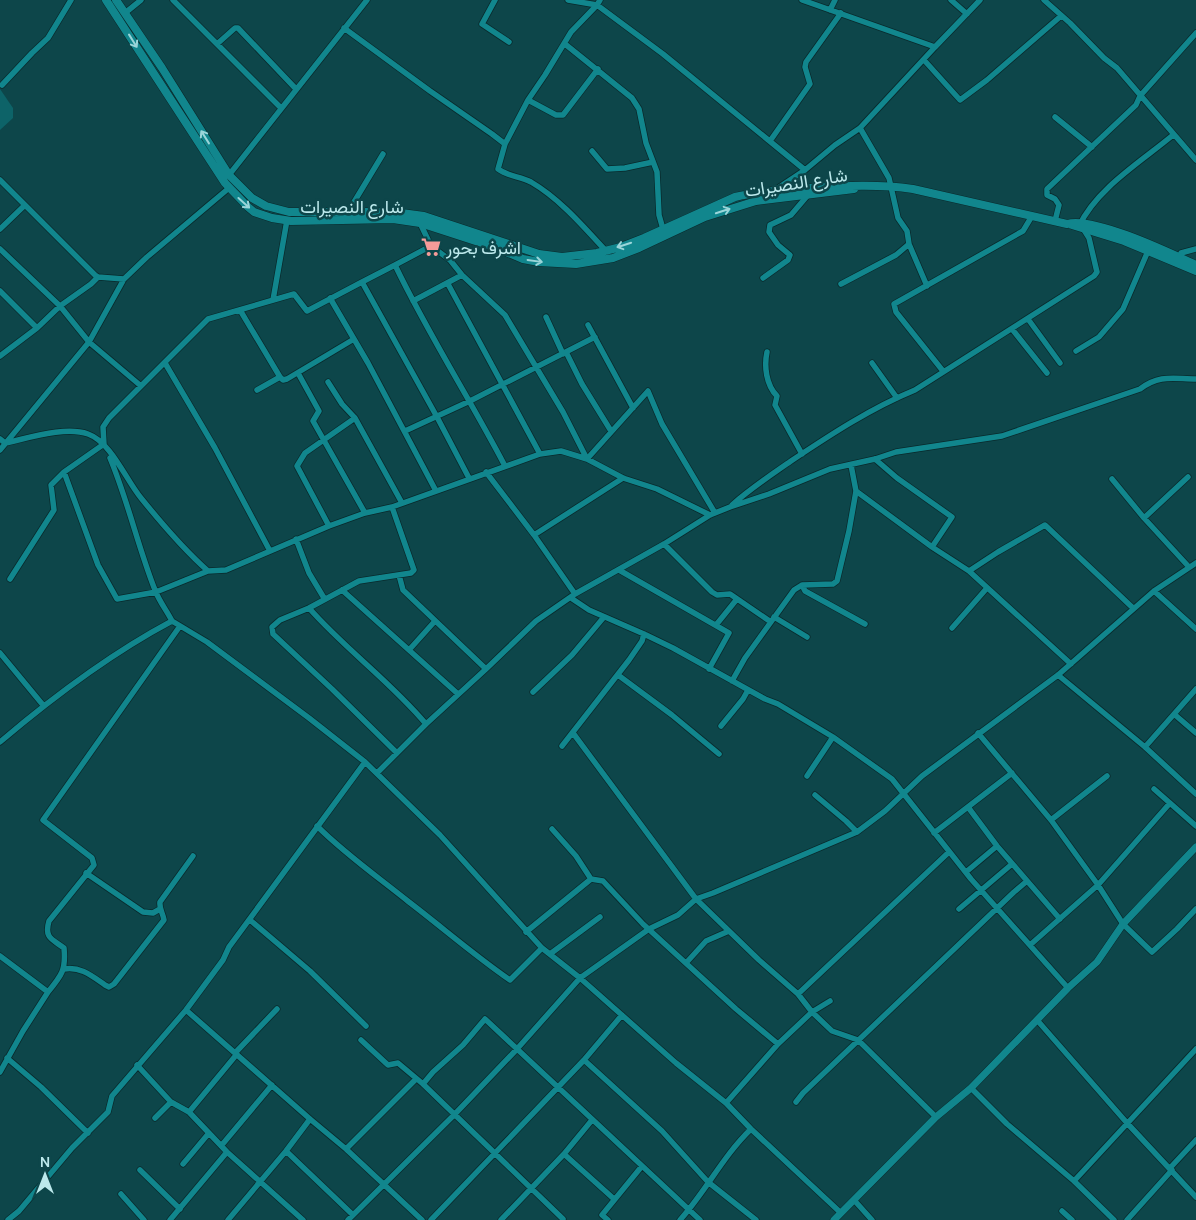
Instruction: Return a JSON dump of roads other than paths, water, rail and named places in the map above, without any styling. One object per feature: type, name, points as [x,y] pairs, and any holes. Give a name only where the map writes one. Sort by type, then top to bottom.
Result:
[{"type":"main road","name":"شارع النصيرات","points":[[106,0],[230,188],[254,212],[272,218],[287,220],[393,219],[420,222],[523,259],[576,264],[613,258],[722,211],[756,201],[853,190],[871,185]]},
{"type":"main road","name":"شارع النصيرات","points":[[116,0],[162,68],[229,175],[252,198],[266,206],[289,212],[394,212],[424,216],[539,254],[562,257],[606,251],[644,238],[735,197],[775,190],[850,185],[891,186],[913,189],[1081,227]]},
{"type":"main road","points":[[1081,227],[1148,251],[1196,265]]},
{"type":"main road","points":[[1081,227],[1127,235],[1178,260],[1196,272]]},
{"type":"street","points":[[2,86],[48,38],[71,0]]},
{"type":"street","points":[[125,13],[141,0]]},
{"type":"street","points":[[173,0],[281,108]]},
{"type":"street","points":[[229,175],[367,0]]},
{"type":"street","points":[[495,0],[482,24],[510,42]]},
{"type":"street","points":[[568,0],[598,2],[805,170]]},
{"type":"street","points":[[802,0],[935,47]]},
{"type":"street","points":[[830,10],[835,0]]},
{"type":"street","points":[[951,0],[967,14]]},
{"type":"street","points":[[775,190],[805,170],[835,145],[860,128],[980,0]]},
{"type":"street","points":[[1044,0],[1070,23],[1104,58],[1117,68],[1196,160]]},
{"type":"street","points":[[598,2],[572,32],[528,100],[505,144],[498,169],[506,175],[530,181],[567,210],[606,251]]},
{"type":"street","points":[[770,141],[810,84],[806,62],[841,13]]},
{"type":"street","points":[[924,60],[960,100],[987,80],[1061,16]]},
{"type":"street","points":[[218,44],[235,28],[238,28],[296,89]]},
{"type":"street","points":[[344,28],[505,144]]},
{"type":"street","points":[[1055,221],[1059,205],[1055,199],[1047,195],[1047,189],[1136,105],[1140,96],[1196,33]]},
{"type":"street","points":[[565,44],[632,98],[639,109],[646,143],[657,172],[659,215],[663,229]]},
{"type":"street","points":[[528,100],[556,115],[563,115],[598,69]]},
{"type":"street","points":[[1055,117],[1092,147]]},
{"type":"street","points":[[860,128],[889,178],[898,218],[907,232],[909,244],[927,286]]},
{"type":"street","points":[[730,507],[745,494],[822,440],[896,398],[915,390],[1094,276],[1097,272],[1089,238],[1081,227],[1088,210],[1128,169],[1173,135]]},
{"type":"street","points":[[592,151],[607,169],[625,168],[654,162]]},
{"type":"street","points":[[348,212],[383,154]]},
{"type":"street","points":[[0,180],[98,277],[124,279]]},
{"type":"street","points":[[0,450],[3,441],[89,342],[124,279],[147,257],[230,188]]},
{"type":"street","points":[[763,278],[788,260],[790,255],[778,245],[769,232],[770,225],[791,215],[808,195]]},
{"type":"street","points":[[0,229],[25,205]]},
{"type":"street","points":[[943,371],[896,312],[894,304],[1023,231],[1032,216]]},
{"type":"street","points":[[273,300],[287,220]]},
{"type":"street","points":[[420,222],[431,246],[450,260],[462,275],[505,315],[563,412],[587,459]]},
{"type":"street","points":[[841,284],[896,255],[909,244]]},
{"type":"street","points":[[431,246],[330,298],[307,312],[294,294],[208,319],[109,418],[102,427],[104,444],[117,475],[156,592],[172,621],[207,642],[365,762],[440,834],[542,948],[580,978],[676,1063],[726,1103],[751,1129],[841,1213]]},
{"type":"street","points":[[0,249],[60,306],[89,342],[141,386]]},
{"type":"street","points":[[1178,260],[1181,252],[1196,249]]},
{"type":"street","points":[[1076,351],[1099,337],[1123,309],[1148,251]]},
{"type":"street","points":[[395,265],[505,466]]},
{"type":"street","points":[[413,301],[462,275]]},
{"type":"street","points":[[0,356],[98,277]]},
{"type":"street","points":[[362,282],[469,478]]},
{"type":"street","points":[[448,284],[540,454]]},
{"type":"street","points":[[0,291],[37,328]]},
{"type":"street","points":[[330,298],[436,491]]},
{"type":"street","points":[[240,310],[283,380],[287,380],[354,339]]},
{"type":"street","points":[[546,317],[582,384],[611,431]]},
{"type":"street","points":[[1028,319],[1060,363]]},
{"type":"street","points":[[588,325],[634,408]]},
{"type":"street","points":[[1012,329],[1047,373]]},
{"type":"street","points":[[405,432],[595,338]]},
{"type":"street","points":[[767,352],[765,362],[772,391],[777,396],[775,405],[802,454]]},
{"type":"street","points":[[165,364],[215,448],[270,551]]},
{"type":"street","points":[[872,364],[896,398]]},
{"type":"street","points":[[298,373],[319,411],[313,421],[365,513]]},
{"type":"street","points":[[256,390],[280,377]]},
{"type":"street","points":[[377,773],[426,724],[536,621],[573,596],[713,514],[830,469],[876,459],[896,452],[1002,436],[1140,389],[1150,382],[1170,377],[1196,379]]},
{"type":"street","points":[[328,382],[342,404],[355,418],[402,503]]},
{"type":"street","points":[[587,459],[648,390],[662,424],[713,514]]},
{"type":"street","points":[[329,526],[297,466],[305,453],[355,418]]},
{"type":"street","points":[[3,441],[72,431],[89,434],[104,444],[139,496],[183,549],[208,571]]},
{"type":"street","points":[[10,579],[54,510],[51,485],[64,472],[104,444]]},
{"type":"street","points":[[64,472],[98,565],[117,599],[156,592],[208,571],[226,570],[296,539],[365,513],[402,503],[540,454],[560,451],[587,459],[623,478],[658,490],[713,514]]},
{"type":"street","points":[[876,459],[897,478],[952,517],[932,547]]},
{"type":"street","points":[[732,681],[745,658],[790,595],[802,585],[833,584],[837,581],[856,491],[851,465]]},
{"type":"street","points":[[486,472],[534,535],[573,596],[589,610],[644,634],[765,699],[778,704],[833,737],[892,779],[903,796],[980,890],[1068,988]]},
{"type":"street","points":[[1144,518],[1188,477]]},
{"type":"street","points":[[534,535],[623,478]]},
{"type":"street","points":[[1112,479],[1144,518],[1189,567]]},
{"type":"street","points":[[856,491],[969,572],[1071,664]]},
{"type":"street","points":[[392,506],[414,570],[411,573],[359,581],[324,598],[309,608],[280,620],[272,627],[272,634],[332,689],[397,753]]},
{"type":"street","points":[[969,572],[998,552],[1046,525],[1133,608]]},
{"type":"street","points":[[296,539],[309,573],[324,598]]},
{"type":"street","points":[[664,544],[712,592],[717,595],[730,594],[773,620],[807,637]]},
{"type":"street","points":[[348,1220],[454,1115],[580,978],[649,929],[678,915],[696,899],[857,832],[903,796],[922,776],[1058,675],[1154,591],[1196,563]]},
{"type":"street","points":[[619,570],[729,633],[709,669]]},
{"type":"street","points":[[399,575],[403,590],[486,669]]},
{"type":"street","points":[[802,585],[805,591],[865,624]]},
{"type":"street","points":[[952,628],[986,588]]},
{"type":"street","points":[[342,590],[458,694]]},
{"type":"street","points":[[1154,591],[1196,629]]},
{"type":"street","points":[[716,625],[736,599]]},
{"type":"street","points":[[309,608],[326,628],[412,708],[426,724]]},
{"type":"street","points":[[533,692],[572,655],[604,617]]},
{"type":"street","points":[[410,650],[435,620]]},
{"type":"street","points":[[0,742],[43,705],[142,637],[172,621]]},
{"type":"street","points":[[0,1072],[64,969],[64,948],[48,936],[46,931],[50,922],[94,865],[92,858],[43,820],[180,626]]},
{"type":"street","points":[[562,746],[635,652],[644,634]]},
{"type":"street","points":[[0,653],[43,705]]},
{"type":"street","points":[[618,675],[672,715],[719,754]]},
{"type":"street","points":[[1058,675],[1145,747],[1196,794]]},
{"type":"street","points":[[1145,747],[1196,689]]},
{"type":"street","points":[[721,726],[748,690]]},
{"type":"street","points":[[1174,714],[1196,733]]},
{"type":"street","points":[[573,733],[696,899],[759,960],[798,994],[812,1012],[832,1031],[858,1040],[936,1117]]},
{"type":"street","points":[[978,733],[1051,820],[1098,885],[1123,924],[1152,952],[1196,909]]},
{"type":"street","points":[[807,776],[833,737]]},
{"type":"street","points":[[8,1220],[19,1211],[72,1148],[108,1112],[112,1096],[186,1010],[365,762]]},
{"type":"street","points":[[934,833],[1012,773]]},
{"type":"street","points":[[1051,820],[1107,776]]},
{"type":"street","points":[[1154,789],[1196,826]]},
{"type":"street","points":[[815,795],[857,832]]},
{"type":"street","points":[[1030,945],[1098,885],[1170,803]]},
{"type":"street","points":[[968,807],[997,846],[1060,919]]},
{"type":"street","points":[[317,826],[337,846],[484,962],[510,980],[542,948]]},
{"type":"street","points":[[552,829],[576,856],[591,879],[602,881],[649,929],[736,1009],[778,1044]]},
{"type":"street","points":[[966,872],[997,846]]},
{"type":"street","points":[[834,1220],[936,1117],[971,1088],[1068,988],[1097,962],[1123,924],[1196,847]]},
{"type":"street","points":[[798,994],[949,852]]},
{"type":"street","points":[[64,969],[80,970],[109,987],[114,984],[164,920],[164,915],[160,909],[160,902],[193,856]]},
{"type":"street","points":[[959,909],[1012,864]]},
{"type":"street","points":[[86,873],[143,912],[153,913],[160,909]]},
{"type":"street","points":[[526,932],[591,879]]},
{"type":"street","points":[[796,1102],[818,1078],[996,908],[1027,881]]},
{"type":"street","points":[[550,954],[600,917]]},
{"type":"street","points":[[250,920],[310,971],[366,1026]]},
{"type":"street","points":[[686,963],[706,941],[728,931]]},
{"type":"street","points":[[0,956],[48,992]]},
{"type":"street","points":[[726,1103],[778,1044],[812,1012],[830,1001]]},
{"type":"street","points":[[189,1112],[236,1053],[277,1009]]},
{"type":"street","points":[[186,1010],[346,1149],[422,1220]]},
{"type":"street","points":[[430,1220],[584,1060],[622,1016]]},
{"type":"street","points":[[423,1084],[433,1072],[463,1045],[485,1019],[700,1220]]},
{"type":"street","points":[[1037,1020],[1196,1197]]},
{"type":"street","points":[[362,1040],[388,1065],[398,1063],[423,1084],[494,1154],[532,1187],[563,1219]]},
{"type":"street","points":[[1074,1181],[1196,1050]]},
{"type":"street","points":[[7,1058],[41,1087],[88,1133]]},
{"type":"street","points":[[584,1060],[662,1132],[708,1182],[756,1220]]},
{"type":"street","points":[[137,1065],[171,1102],[189,1112],[227,1152],[303,1220]]},
{"type":"street","points":[[346,1149],[416,1078]]},
{"type":"street","points":[[221,1146],[272,1085]]},
{"type":"street","points":[[971,1088],[1007,1124],[1074,1181],[1114,1220]]},
{"type":"street","points":[[155,1118],[171,1102]]},
{"type":"street","points":[[228,1220],[286,1151],[310,1119]]},
{"type":"street","points":[[501,1220],[564,1154],[592,1120]]},
{"type":"street","points":[[680,1220],[727,1155],[751,1129]]},
{"type":"street","points":[[183,1164],[209,1133]]},
{"type":"street","points":[[1127,1220],[1196,1140]]},
{"type":"street","points":[[286,1151],[353,1215]]},
{"type":"street","points":[[170,1220],[227,1152]]},
{"type":"street","points":[[564,1154],[614,1199]]},
{"type":"street","points":[[608,1220],[602,1215],[642,1166]]},
{"type":"street","points":[[140,1170],[180,1209]]},
{"type":"street","points":[[121,1194],[144,1220]]},
{"type":"street","points":[[854,1200],[872,1220]]},
{"type":"street","points":[[1062,1211],[1072,1220]]},
{"type":"place","name":"اشرف بحور","points":[[431,247]]}]
